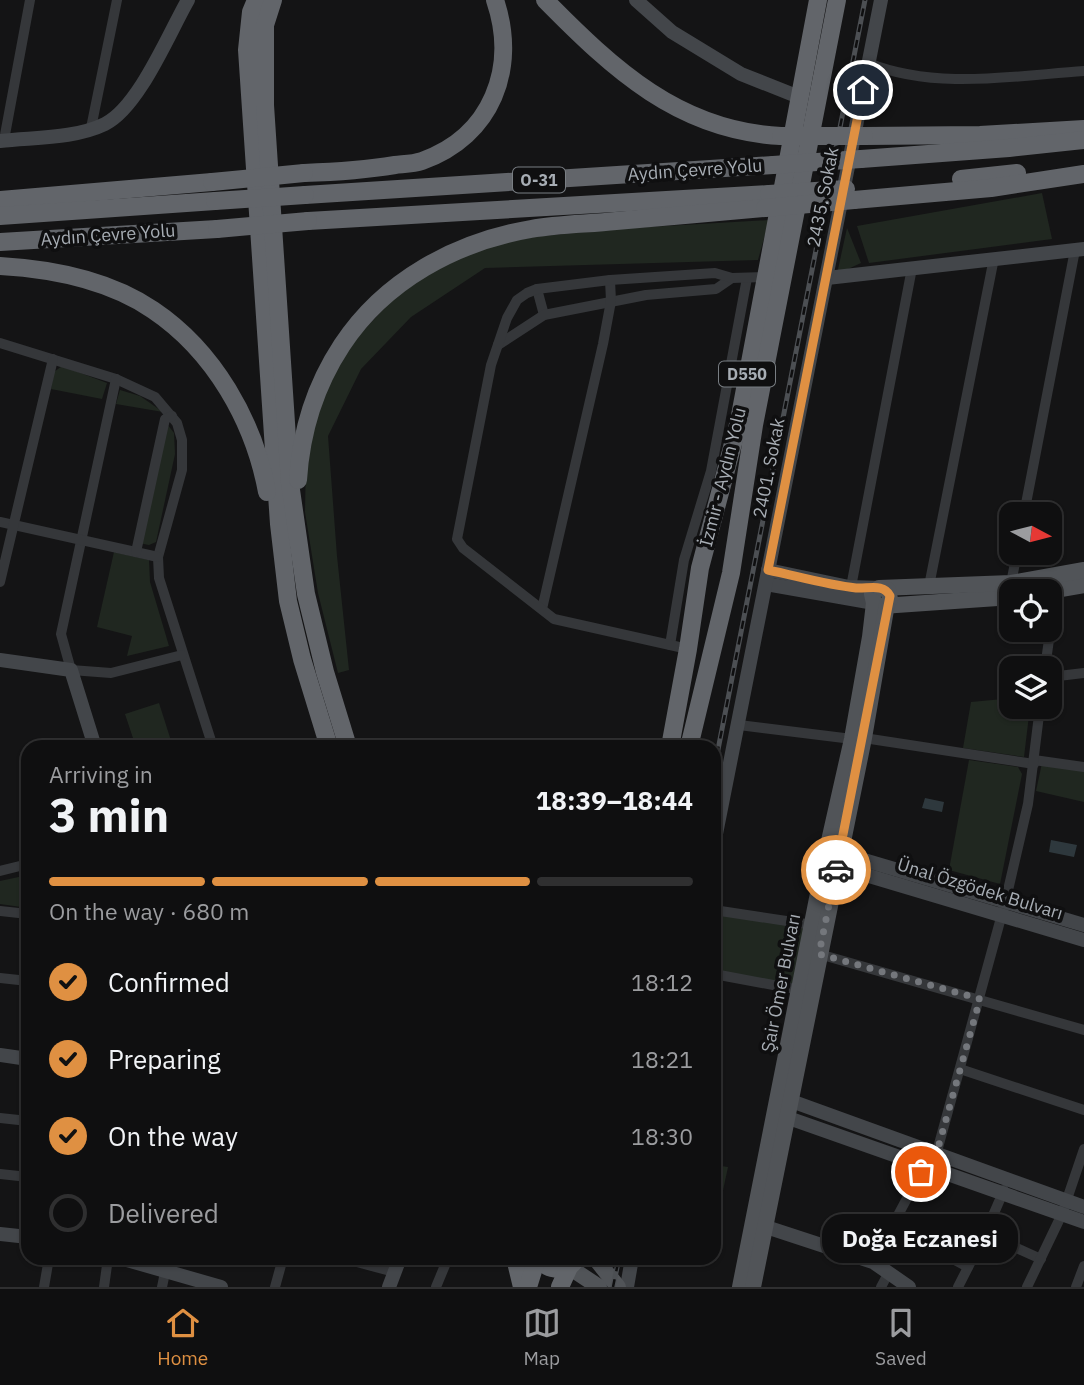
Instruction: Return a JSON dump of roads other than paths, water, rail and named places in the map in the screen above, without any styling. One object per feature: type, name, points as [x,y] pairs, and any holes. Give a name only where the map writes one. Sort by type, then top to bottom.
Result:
[{"type":"highway","points":[[256,0],[251,12],[247,50],[249,91],[279,524],[288,601]]},
{"type":"highway","points":[[273,0],[265,25],[265,105],[290,483],[306,594],[325,672],[346,740]]},
{"type":"highway","points":[[0,200],[348,171],[420,162],[454,145],[480,121],[497,91],[505,56],[503,23],[495,0]]},
{"type":"highway","points":[[545,0],[611,65],[643,90],[712,124],[753,134],[980,135],[1084,129]]},
{"type":"highway","name":"İzmir - Aydın Yolu","points":[[671,740],[698,580],[739,421],[818,0]]},
{"type":"highway","name":"İzmir - Aydın Yolu","points":[[691,740],[734,552],[754,425],[837,0]]},
{"type":"highway","name":"Aydın Çevre Yolu","points":[[0,216],[861,159],[1084,140]]},
{"type":"highway","name":"Aydın Çevre Yolu","points":[[0,242],[308,221],[767,201],[855,194],[1084,165]]},
{"type":"highway","points":[[855,194],[991,188],[1084,174]]},
{"type":"highway","points":[[297,540],[302,436],[314,397],[333,358],[355,325],[390,291],[425,266],[459,249],[532,229],[767,201]]},
{"type":"highway","points":[[0,266],[31,268],[76,277],[112,289],[153,310],[193,343],[243,415],[262,464],[288,601],[302,659],[327,740]]},
{"type":"highway","points":[[706,545],[734,552]]},
{"type":"highway","points":[[698,580],[727,586]]},
{"type":"highway","points":[[517,1265],[522,1287]]},
{"type":"highway","points":[[528,1287],[536,1265]]},
{"type":"highway","points":[[546,1265],[555,1269],[566,1265]]},
{"type":"highway","points":[[561,1287],[572,1265]]},
{"type":"main road","points":[[1062,581],[1084,570]]},
{"type":"main road","points":[[1062,586],[1084,585]]},
{"type":"main road","points":[[882,588],[929,586],[999,592]]},
{"type":"main road","name":"Şair Ömer Bulvarı","points":[[783,1107],[800,990],[813,925],[832,858],[858,738],[881,604],[890,599],[889,593],[882,588]]},
{"type":"main road","points":[[881,604],[999,594]]},
{"type":"main road","name":"Şair Ömer Bulvarı","points":[[740,1287],[759,1224],[819,954],[832,858]]},
{"type":"main road","name":"Şair Ömer Bulvarı","points":[[753,1287],[759,1224]]},
{"type":"main road","points":[[577,1265],[599,1287]]},
{"type":"main road","points":[[601,1265],[618,1287]]},
{"type":"street","points":[[30,0],[2,140],[77,133],[106,123],[122,112],[135,97],[188,0]]},
{"type":"street","points":[[91,128],[117,0]]},
{"type":"street","points":[[636,0],[672,33],[741,74],[799,97]]},
{"type":"street","name":"2435. Sokak","points":[[827,278],[881,0]]},
{"type":"street","points":[[868,63],[891,72],[962,79],[1084,71]]},
{"type":"street","points":[[827,278],[1079,250],[1026,502]]},
{"type":"street","points":[[929,586],[994,258]]},
{"type":"street","points":[[851,587],[912,268]]},
{"type":"street","points":[[688,649],[554,619],[463,548],[457,539],[488,378],[507,318],[517,300],[537,289],[610,280],[715,273],[732,278],[765,277]]},
{"type":"street","points":[[498,345],[535,318],[544,315],[646,295],[716,289],[732,278]]},
{"type":"street","points":[[670,645],[678,586],[711,471],[747,278]]},
{"type":"street","name":"2401. Sokak","points":[[721,809],[827,278]]},
{"type":"street","points":[[542,609],[603,344],[611,301],[610,280]]},
{"type":"street","points":[[537,289],[544,315]]},
{"type":"street","points":[[0,343],[116,379],[155,397],[177,422],[182,440],[182,470],[158,557],[159,578],[211,740]]},
{"type":"street","points":[[0,582],[53,359]]},
{"type":"street","points":[[93,740],[61,634],[116,379]]},
{"type":"street","points":[[136,552],[165,419],[172,416]]},
{"type":"street","points":[[0,522],[158,557]]},
{"type":"street","points":[[767,577],[882,588]]},
{"type":"street","points":[[767,577],[881,604]]},
{"type":"street","points":[[0,660],[111,673],[182,655]]},
{"type":"street","points":[[1062,676],[1084,673]]},
{"type":"street","points":[[873,1262],[921,1172],[932,1161],[961,1069],[1028,804],[1039,719]]},
{"type":"street","points":[[738,725],[1084,767]]},
{"type":"street","name":"Ünal Özgödek Bulvarı","points":[[832,858],[1003,909],[1084,940]]},
{"type":"street","points":[[0,871],[21,865]]},
{"type":"street","name":"Ünal Özgödek Bulvarı","points":[[1003,909],[1084,925]]},
{"type":"street","points":[[0,911],[21,914]]},
{"type":"street","points":[[721,911],[813,925]]},
{"type":"street","points":[[819,954],[1084,1030]]},
{"type":"street","points":[[721,975],[800,990]]},
{"type":"street","points":[[0,978],[21,980]]},
{"type":"street","points":[[0,1055],[21,1058]]},
{"type":"street","points":[[961,1069],[1084,1110]]},
{"type":"street","points":[[783,1107],[1064,1208],[1084,1222]]},
{"type":"street","points":[[0,1118],[21,1120]]},
{"type":"street","points":[[1027,1287],[1064,1208],[1084,1149]]},
{"type":"street","points":[[0,1174],[21,1176]]},
{"type":"street","points":[[958,1287],[1005,1187]]},
{"type":"street","points":[[1064,1208],[1084,1207]]},
{"type":"street","points":[[759,1224],[873,1262],[909,1287]]},
{"type":"street","points":[[892,1226],[968,1267]]},
{"type":"street","points":[[0,1234],[21,1236]]},
{"type":"street","points":[[985,1234],[1041,1259]]},
{"type":"street","points":[[44,1287],[48,1265]]},
{"type":"street","points":[[104,1287],[107,1265]]},
{"type":"street","points":[[162,1287],[166,1265],[217,1286]]},
{"type":"street","points":[[275,1287],[281,1265]]},
{"type":"street","points":[[389,1287],[397,1265]]},
{"type":"street","points":[[436,1287],[445,1265]]},
{"type":"street","points":[[627,1287],[631,1265]]},
{"type":"street","points":[[1076,1287],[1084,1266]]},
{"type":"street","points":[[881,1287],[889,1272]]},
{"type":"railway","points":[[720,740],[865,0]]},
{"type":"railway","points":[[613,1287],[618,1265]]},
{"type":"place","name":"Doğa Eczanesi","points":[[921,1172]]}]
